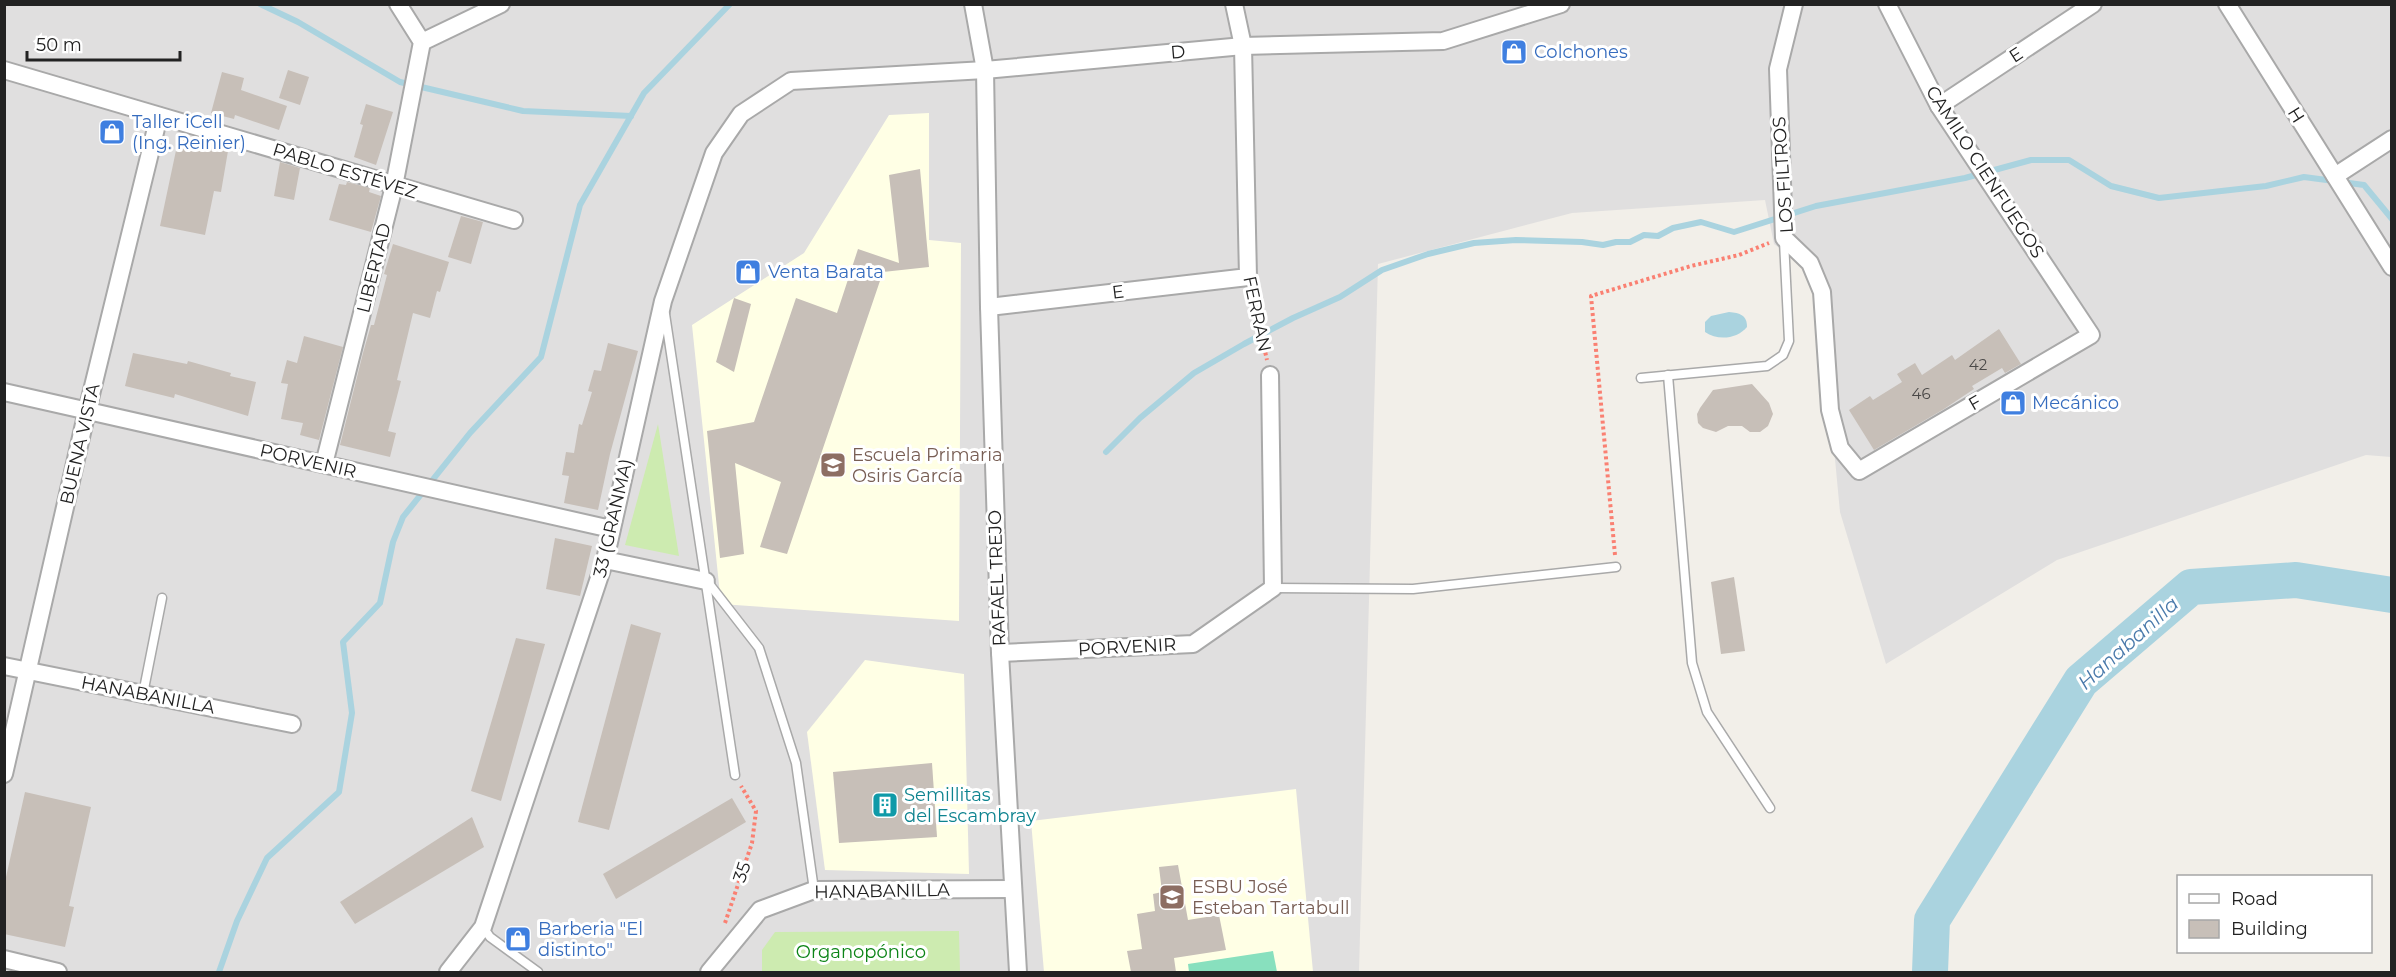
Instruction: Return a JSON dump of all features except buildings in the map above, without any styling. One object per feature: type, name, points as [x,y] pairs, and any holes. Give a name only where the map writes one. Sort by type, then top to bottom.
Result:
[{"type":"street","points":[[399,4],[422,42],[501,4]]},
{"type":"street","name":"RAFAEL TREJO","points":[[973,4],[985,70],[989,307],[1000,653],[1018,972]]},
{"type":"street","name":"FERRAN","points":[[1234,4],[1243,46],[1248,277]]},
{"type":"street","name":"D","points":[[790,81],[985,70],[1243,46],[1443,41],[1561,4]]},
{"type":"street","name":"LOS FILTROS","points":[[1794,4],[1778,69],[1784,238],[1810,263],[1822,292],[1830,410],[1840,448],[1859,471]]},
{"type":"street","name":"CAMILO CIENFUEGOS","points":[[1887,4],[1939,106],[2091,335]]},
{"type":"street","name":"E","points":[[1939,106],[2093,4]]},
{"type":"street","name":"H","points":[[2227,4],[2391,267]]},
{"type":"street","name":"LIBERTAD","points":[[324,464],[394,186],[422,42]]},
{"type":"street","name":"PABLO ESTÉVEZ","points":[[4,70],[514,220]]},
{"type":"street","name":"33 (GRANMA)","points":[[448,972],[483,927],[605,560],[663,301],[714,153],[741,114],[790,81]]},
{"type":"street","name":"BUENA VISTA","points":[[4,774],[87,411],[159,116]]},
{"type":"street","points":[[2335,176],[2391,139]]},
{"type":"street","name":"E","points":[[989,307],[1248,277]]},
{"type":"street","name":"F","points":[[1859,471],[2091,335]]},
{"type":"street","name":"FERRAN","points":[[1270,375],[1273,588]]},
{"type":"street","name":"PORVENIR","points":[[4,392],[611,529]]},
{"type":"street","points":[[605,560],[706,581]]},
{"type":"street","name":"PORVENIR","points":[[1000,653],[1193,644],[1273,588]]},
{"type":"street","name":"HANABANILLA","points":[[4,666],[291,724]]},
{"type":"street","name":"HANABANILLA","points":[[710,971],[759,910],[814,890],[1012,889]]},
{"type":"street","points":[[4,959],[58,972]]},
{"type":"lane","points":[[1641,378],[1767,366],[1783,355],[1789,341],[1784,238]]},
{"type":"lane","points":[[663,301],[735,775]]},
{"type":"lane","points":[[1668,375],[1692,663],[1707,712],[1770,808]]},
{"type":"lane","points":[[1273,588],[1413,589],[1616,567]]},
{"type":"lane","points":[[706,581],[759,648],[796,763],[814,890]]},
{"type":"lane","points":[[143,694],[162,598]]},
{"type":"lane","points":[[483,927],[490,937],[538,972]]},
{"type":"path","name":"FERRAN","points":[[1248,277],[1270,375]]},
{"type":"path","name":"35","points":[[724,927],[752,843],[756,811],[735,775]]},
{"type":"shaded area","points":[[5,5],[2391,5],[2391,457],[2366,455],[2057,560],[1886,664],[1840,512],[1818,279],[1774,244],[1765,200],[1572,213],[1378,264],[1359,972],[5,972]]},
{"type":"shaded area","name":"Escuela Primaria Osiris García","points":[[929,113],[929,240],[961,243],[959,621],[721,604],[692,325],[804,253],[889,115]]},
{"type":"shaded area","points":[[865,660],[964,674],[969,874],[825,870],[807,732]]},
{"type":"shaded area","name":"ESBU José Esteban Tartabull","points":[[1296,789],[1313,972],[1044,972],[1031,821]]},
{"type":"green space","points":[[658,424],[679,556],[625,545]]},
{"type":"green space","name":"Organopónico","points":[[959,931],[960,972],[762,972],[762,950],[775,932]]},
{"type":"green space","points":[[1273,951],[1277,972],[1189,972],[1188,964]]},
{"type":"water","points":[[1729,312],[1744,317],[1747,327],[1743,331],[1721,338],[1705,332],[1705,322],[1711,316]]},
{"type":"waterway","points":[[260,4],[298,22],[400,82],[523,111],[631,116]]},
{"type":"waterway","points":[[219,972],[237,921],[267,858],[339,792],[352,713],[343,642],[380,603],[393,542],[403,517],[470,433],[541,357],[580,205],[644,93],[730,4]]},
{"type":"waterway","points":[[1106,452],[1140,418],[1194,373],[1244,344],[1293,318],[1340,297],[1382,270],[1428,254],[1474,243],[1516,240],[1603,245],[1630,242],[1644,235],[1658,236],[1673,228],[1701,222],[1734,232],[1816,206],[1965,178],[2031,160],[2069,160],[2111,186],[2159,198],[2266,186],[2304,177],[2364,185],[2392,219]]},
{"type":"waterway","name":"Hanabanilla","points":[[1930,972],[1932,920],[2081,681],[2191,587],[2296,580],[2392,595]]},
{"type":"place","name":"Colchones","points":[[1514,52]]},
{"type":"place","name":"Taller iCell (Ing. Reinier)","points":[[112,132]]},
{"type":"place","name":"Venta Barata","points":[[748,272]]},
{"type":"place","name":"Mecánico","points":[[2013,403]]},
{"type":"place","name":"Escuela Primaria Osiris García","points":[[833,465]]},
{"type":"place","name":"Semillitas del Escambray","points":[[885,805]]},
{"type":"place","name":"ESBU José Esteban Tartabull","points":[[1172,897]]},
{"type":"place","name":"Barberia \"El distinto\"","points":[[518,939]]}]
